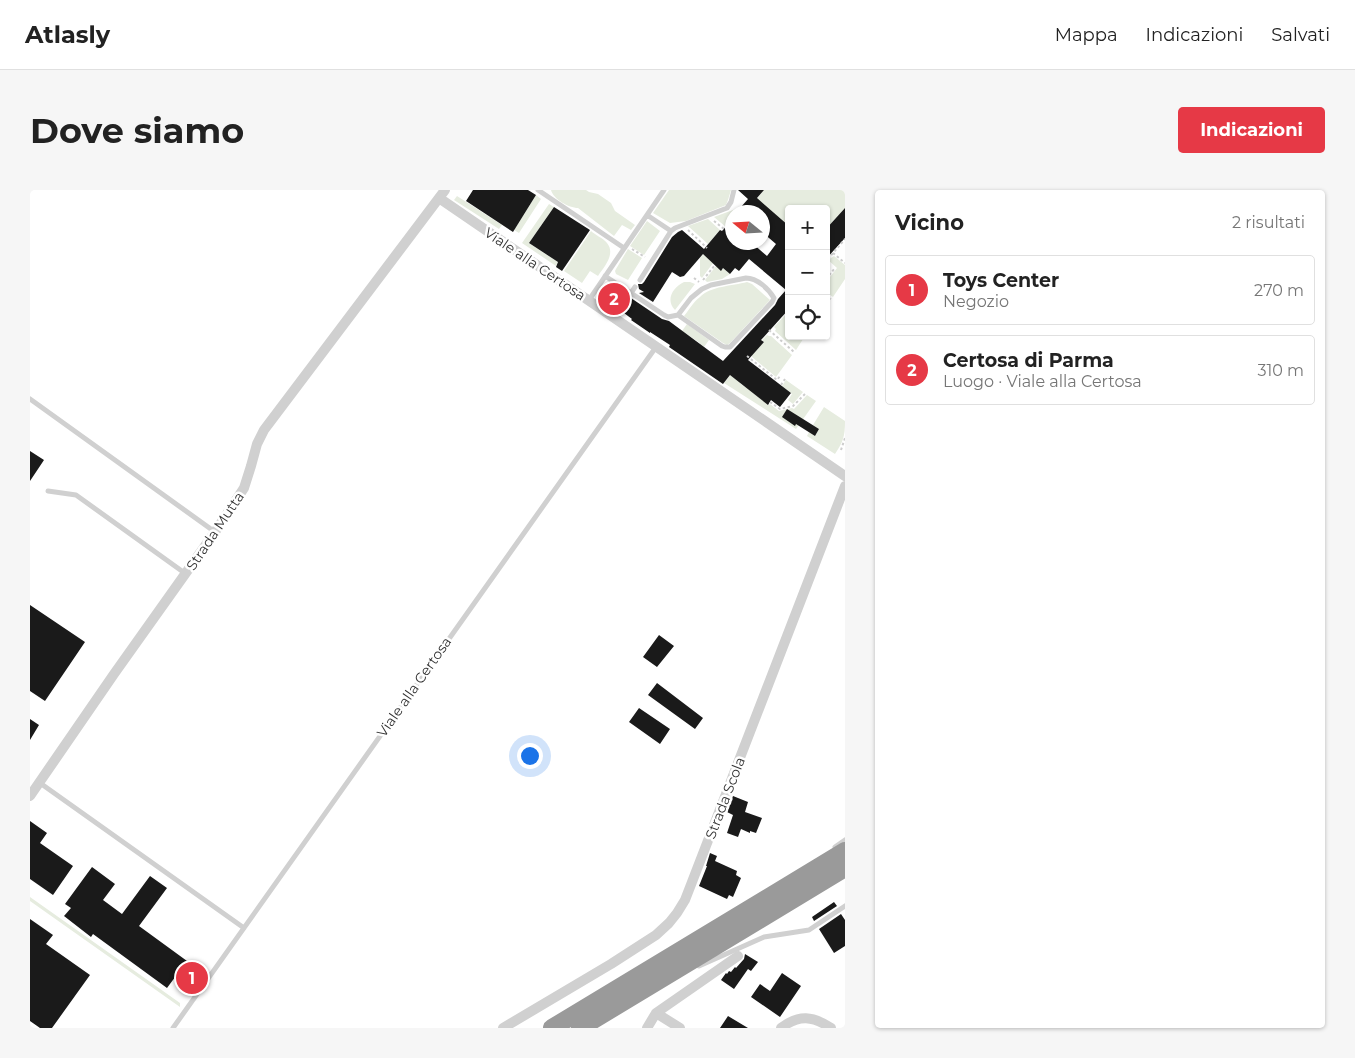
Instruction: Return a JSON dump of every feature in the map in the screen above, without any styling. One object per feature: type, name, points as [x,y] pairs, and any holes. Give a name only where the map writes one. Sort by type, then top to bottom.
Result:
[{"type":"highway","points":[[552,1028],[768,898],[837,852]]},
{"type":"highway","points":[[580,1028],[845,868]]},
{"type":"street","name":"Viale alla Certosa","points":[[442,194],[588,301],[845,476]]},
{"type":"street","name":"Strada Mutta","points":[[30,796],[244,488],[257,444],[264,430],[442,194]]},
{"type":"street","name":"Strada Scola","points":[[503,1028],[646,942],[665,927],[681,907],[845,486]]},
{"type":"street","points":[[647,1028],[656,1014],[738,956]]},
{"type":"street","points":[[656,1014],[680,1028]]},
{"type":"street","points":[[782,1028],[791,1021],[801,1018],[815,1019],[831,1028]]},
{"type":"lane","points":[[538,190],[625,247]]},
{"type":"lane","points":[[588,301],[664,190]]},
{"type":"lane","points":[[640,280],[671,232],[727,208],[731,202],[734,190]]},
{"type":"lane","points":[[647,215],[671,232]]},
{"type":"lane","points":[[605,276],[665,316],[678,315],[722,346],[727,347],[732,346],[774,298],[758,282],[746,278],[710,285],[702,289],[691,298],[678,315]]},
{"type":"lane","points":[[631,293],[635,286]]},
{"type":"lane","name":"Viale alla Certosa","points":[[173,1028],[656,347]]},
{"type":"lane","points":[[30,399],[215,532]]},
{"type":"lane","points":[[48,492],[76,495],[186,574]]},
{"type":"lane","points":[[40,783],[244,928]]},
{"type":"lane","points":[[837,852],[845,840]]},
{"type":"lane","points":[[768,898],[822,858]]},
{"type":"lane","points":[[693,968],[764,937],[809,930],[845,906]]},
{"type":"lane","points":[[639,992],[684,972]]},
{"type":"path","points":[[708,216],[724,229]]},
{"type":"path","points":[[682,226],[707,248]]},
{"type":"path","points":[[830,257],[845,239]]},
{"type":"path","points":[[625,247],[652,261]]},
{"type":"path","points":[[833,253],[845,263]]},
{"type":"path","points":[[694,278],[701,283],[715,264]]},
{"type":"path","points":[[830,274],[835,268]]},
{"type":"path","points":[[769,330],[794,352]]},
{"type":"path","points":[[747,356],[777,380],[780,376]]},
{"type":"path","points":[[781,385],[785,379]]},
{"type":"path","points":[[770,402],[780,409],[793,406],[805,394]]},
{"type":"path","points":[[841,450],[845,438]]},
{"type":"shaded area","points":[[551,190],[586,190],[598,194],[611,203],[615,211],[635,225],[631,230],[622,225],[614,236],[578,208],[558,200]]},
{"type":"shaded area","points":[[669,190],[731,190],[726,205],[686,221],[670,223],[653,213]]},
{"type":"shaded area","points":[[764,190],[845,190],[845,208],[830,225],[830,205],[785,205],[785,223],[770,210],[770,205],[764,205],[757,199]]},
{"type":"shaded area","points":[[536,195],[541,199],[519,233],[514,230]]},
{"type":"shaded area","points":[[457,196],[502,225],[499,229],[454,200]]},
{"type":"shaded area","points":[[549,204],[554,207],[529,243],[558,262],[556,266],[522,243]]},
{"type":"shaded area","points":[[725,213],[725,226],[714,217]]},
{"type":"shaded area","points":[[708,219],[720,230],[708,244],[688,226]]},
{"type":"shaded area","points":[[647,221],[660,231],[644,255],[630,246]]},
{"type":"shaded area","points":[[591,231],[607,243],[610,256],[598,276],[590,271],[582,283],[564,271]]},
{"type":"shaded area","points":[[628,249],[642,258],[628,280],[616,274],[615,271]]},
{"type":"shaded area","points":[[705,252],[713,263],[702,278],[700,276],[700,258]]},
{"type":"shaded area","points":[[834,256],[845,265],[845,279],[833,297],[830,295],[830,277],[837,268],[830,262],[830,259]]},
{"type":"shaded area","points":[[716,266],[721,270],[723,268],[730,274],[722,279],[707,282],[705,280]]},
{"type":"shaded area","points":[[684,282],[695,284],[675,310],[671,302],[672,294]]},
{"type":"shaded area","points":[[747,282],[752,284],[770,300],[727,345],[684,316],[695,301],[705,293],[716,288]]},
{"type":"shaded area","points":[[785,315],[785,340],[802,340],[796,350],[775,331],[774,327]]},
{"type":"shaded area","points":[[687,324],[709,340],[704,347],[682,331]]},
{"type":"shaded area","points":[[767,335],[771,336],[792,355],[776,377],[752,357]]},
{"type":"shaded area","points":[[732,373],[745,387],[749,383],[753,393],[779,411],[794,409],[807,395],[816,401],[796,429],[724,383]]},
{"type":"shaded area","points":[[786,380],[803,392],[793,404],[788,400],[792,394],[782,386]]},
{"type":"shaded area","points":[[824,407],[845,421],[843,439],[835,454],[807,436],[809,432],[815,436],[819,429],[813,425]]},
{"type":"shaded area","points":[[30,897],[180,1003],[180,1007],[30,901]]},
{"type":"building","points":[[473,190],[528,190],[536,195],[513,232],[466,201]]},
{"type":"building","points":[[738,190],[764,190],[757,198],[765,205],[743,205],[748,199]]},
{"type":"building","points":[[554,207],[590,230],[562,271],[556,267],[558,262],[529,243]]},
{"type":"building","points":[[845,208],[845,238],[830,255],[830,250],[830,225]]},
{"type":"building","points":[[770,209],[785,222],[785,289],[749,259],[739,271],[735,268],[730,274],[723,268],[721,271],[703,254],[684,276],[680,277],[672,272],[653,302],[639,293],[644,292],[639,289],[638,284],[644,282],[672,237],[682,230],[704,249],[720,230],[722,231],[725,228],[725,250],[760,250],[767,256],[776,244],[770,239]]},
{"type":"building","points":[[609,290],[625,301],[628,296],[662,319],[669,321],[723,361],[775,305],[785,291],[785,313],[761,340],[764,342],[748,360],[791,393],[780,407],[771,400],[768,405],[730,375],[723,384],[669,347],[670,345],[631,320],[625,312],[598,294]]},
{"type":"building","points":[[787,409],[819,429],[815,436],[782,417]]},
{"type":"building","points":[[30,451],[44,460],[30,481]]},
{"type":"building","points":[[30,605],[85,642],[45,701],[30,691]]},
{"type":"building","points":[[659,635],[674,646],[657,667],[643,657]]},
{"type":"building","points":[[657,683],[703,718],[695,729],[648,695]]},
{"type":"building","points":[[639,708],[670,729],[660,744],[629,722]]},
{"type":"building","points":[[30,719],[39,725],[30,740]]},
{"type":"building","points":[[733,796],[748,802],[745,812],[762,818],[756,833],[750,831],[750,833],[741,829],[738,837],[727,833],[733,815],[727,812]]},
{"type":"building","points":[[30,821],[47,833],[40,843],[73,866],[53,895],[30,879]]},
{"type":"building","points":[[710,853],[717,856],[715,861],[737,871],[736,875],[741,878],[733,897],[729,895],[727,899],[699,886]]},
{"type":"building","points":[[92,867],[115,884],[103,900],[122,914],[150,876],[167,888],[139,926],[187,961],[167,988],[93,934],[91,937],[64,916],[71,908],[65,904]]},
{"type":"building","points":[[834,902],[837,906],[814,921],[812,917]]},
{"type":"building","points":[[841,914],[845,920],[845,946],[834,953],[819,929]]},
{"type":"building","points":[[30,919],[53,935],[46,944],[90,975],[52,1028],[40,1028],[30,1021]]},
{"type":"building","points":[[745,954],[758,962],[751,971],[748,969],[734,989],[721,980],[726,973],[736,968],[744,959]]},
{"type":"building","points":[[782,973],[801,986],[780,1017],[751,997],[760,984],[770,991]]},
{"type":"building","points":[[728,1016],[748,1028],[720,1028]]},
{"type":"place","name":"Certosa di Parma","points":[[614,299]]},
{"type":"place","name":"Toys Center","points":[[192,978]]}]
